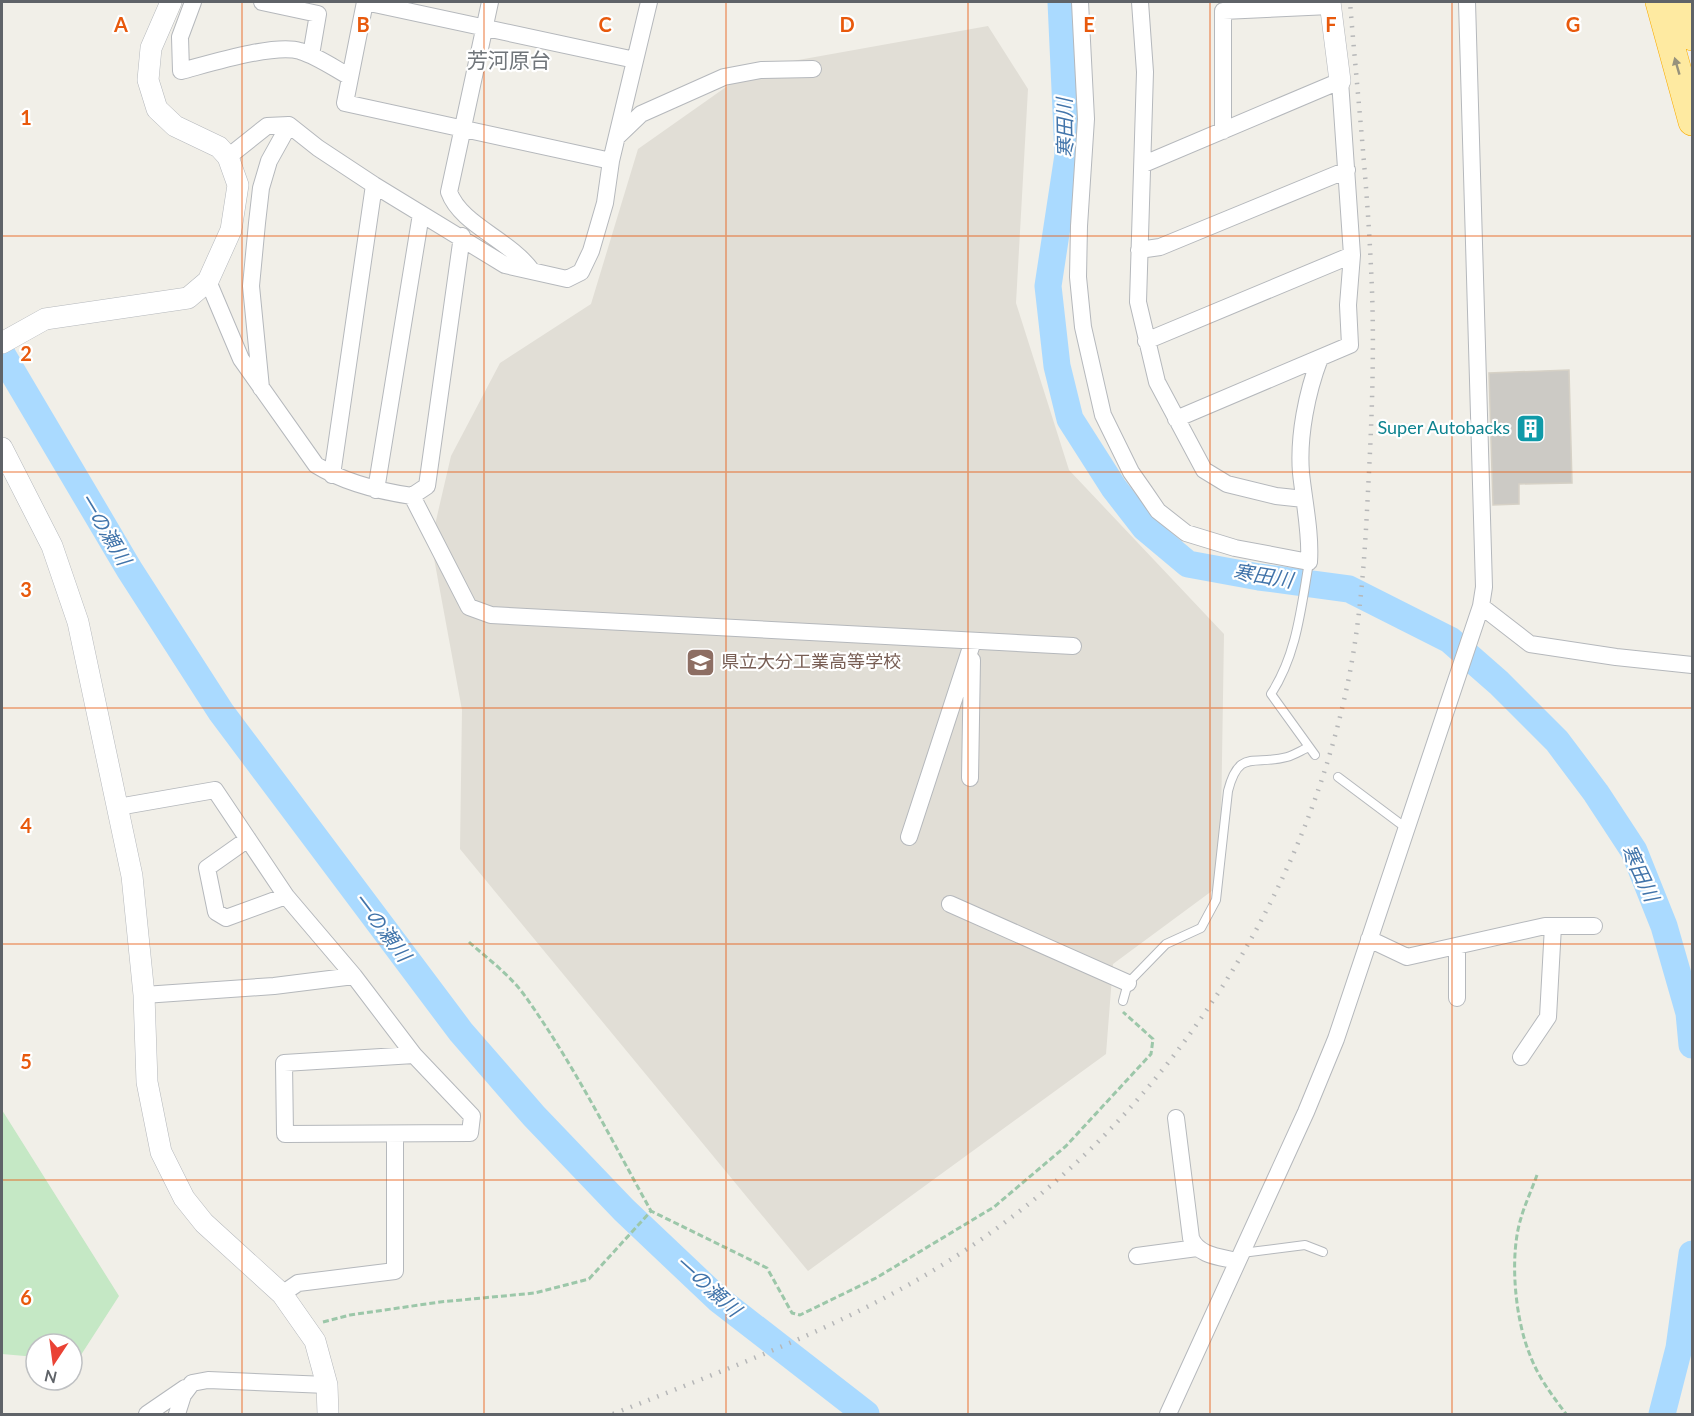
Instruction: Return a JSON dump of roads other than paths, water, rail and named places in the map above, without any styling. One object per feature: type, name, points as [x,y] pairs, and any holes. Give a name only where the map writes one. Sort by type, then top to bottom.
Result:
[{"type":"highway","points":[[1659,2],[1692,122]]},
{"type":"highway","points":[[1683,2],[1692,37]]},
{"type":"street","points":[[4,341],[45,319],[188,298],[208,281],[231,231],[238,185],[228,157],[219,147],[176,126],[157,109],[148,80],[152,48],[171,2]]},
{"type":"street","points":[[192,2],[180,37],[181,71],[275,50],[290,49],[311,55],[350,77]]},
{"type":"street","points":[[262,2],[318,14],[311,55]]},
{"type":"street","points":[[611,161],[345,103],[365,2],[635,60]]},
{"type":"street","points":[[489,2],[449,192],[454,207],[521,256],[532,272]]},
{"type":"street","points":[[228,157],[267,126],[289,125],[318,148],[505,265],[567,279],[581,272],[591,251],[650,2]]},
{"type":"street","points":[[1080,2],[1085,55],[1086,119],[1078,277],[1083,327],[1103,415],[1131,471],[1158,511],[1186,533],[1235,548],[1310,562],[1304,499],[1302,436],[1314,373],[1320,358]]},
{"type":"street","points":[[1140,2],[1145,72],[1138,302],[1157,382],[1204,470],[1227,484],[1275,496],[1304,499]]},
{"type":"street","points":[[1168,1414],[1306,1112],[1336,1039],[1479,611],[1484,587],[1467,2]]},
{"type":"street","points":[[1176,418],[1350,345],[1348,305],[1352,255],[1340,81],[1330,4],[1223,11],[1223,131]]},
{"type":"street","points":[[617,137],[641,114],[724,77],[761,70],[813,69]]},
{"type":"street","points":[[1144,164],[1340,81]]},
{"type":"street","points":[[261,389],[251,286],[257,223],[261,188],[269,161],[289,125]]},
{"type":"street","points":[[1139,250],[1160,247],[1347,170]]},
{"type":"street","points":[[332,475],[374,184]]},
{"type":"street","points":[[376,489],[421,214]]},
{"type":"street","points":[[208,281],[241,359],[316,465],[332,475],[376,489],[412,496],[427,486],[462,236]]},
{"type":"street","points":[[1146,341],[1352,255]]},
{"type":"street","points":[[2,448],[51,546],[78,622],[132,876],[144,995],[147,1082],[161,1152],[184,1198],[204,1223],[282,1294],[315,1341],[327,1385],[328,1414]]},
{"type":"street","points":[[412,496],[469,607],[491,615],[1073,646]]},
{"type":"street","points":[[1479,611],[1530,644],[1616,657],[1692,665]]},
{"type":"street","points":[[970,778],[973,641]]},
{"type":"street","points":[[909,837],[973,641]]},
{"type":"street","points":[[118,807],[215,790],[286,896],[354,976],[414,1055],[472,1116],[470,1133],[285,1134],[284,1063],[414,1055]]},
{"type":"street","points":[[248,839],[207,868],[216,912],[226,918],[286,896]]},
{"type":"street","points":[[950,904],[1128,983]]},
{"type":"street","points":[[1369,939],[1407,957],[1519,931],[1552,926],[1594,926]]},
{"type":"street","points":[[1521,1057],[1548,1017],[1552,926]]},
{"type":"street","points":[[1457,947],[1457,998]]},
{"type":"street","points":[[144,995],[274,986],[354,976]]},
{"type":"street","points":[[1176,1118],[1190,1233],[1197,1248]]},
{"type":"street","points":[[282,1294],[298,1283],[395,1271],[395,1135]]},
{"type":"street","points":[[1137,1256],[1197,1248],[1239,1257]]},
{"type":"street","points":[[147,1414],[192,1383],[208,1380],[327,1385]]},
{"type":"street","points":[[177,1414],[183,1395],[192,1383]]},
{"type":"lane","points":[[1310,562],[1296,636],[1288,663],[1271,694],[1314,755]]},
{"type":"lane","points":[[1123,1001],[1128,983],[1166,944],[1201,928],[1216,900],[1228,791],[1233,774],[1239,765],[1245,761],[1286,757],[1309,747]]},
{"type":"lane","points":[[1338,777],[1406,828]]},
{"type":"lane","points":[[1239,1257],[1305,1245],[1323,1252]]},
{"type":"waterway","name":"寒田川","points":[[1061,2],[1068,155],[1048,286],[1057,366],[1070,419],[1114,488],[1145,528],[1188,564],[1259,577],[1349,589],[1450,640],[1499,683],[1557,741],[1596,793],[1634,851],[1664,926],[1689,1013],[1692,1045]]},
{"type":"waterway","name":"一の瀬川","points":[[2,354],[129,569],[221,712],[461,1032],[534,1116],[624,1210],[718,1299],[866,1414]]},
{"type":"waterway","name":"寒田川","points":[[1662,1414],[1679,1348],[1692,1254]]},
{"type":"railway","points":[[613,1414],[749,1360],[839,1321],[925,1275],[1002,1225],[1098,1142],[1155,1079],[1206,1011],[1254,934],[1294,852],[1326,766],[1349,677],[1362,584],[1371,435],[1373,324],[1367,201],[1350,2]]},
{"type":"place","name":"Super Autobacks","points":[[1531,428]]},
{"type":"place","name":"県立大分工業高等学校","points":[[700,662]]},
{"type":"district","name":"芳河原台","points":[[509,61]]}]
